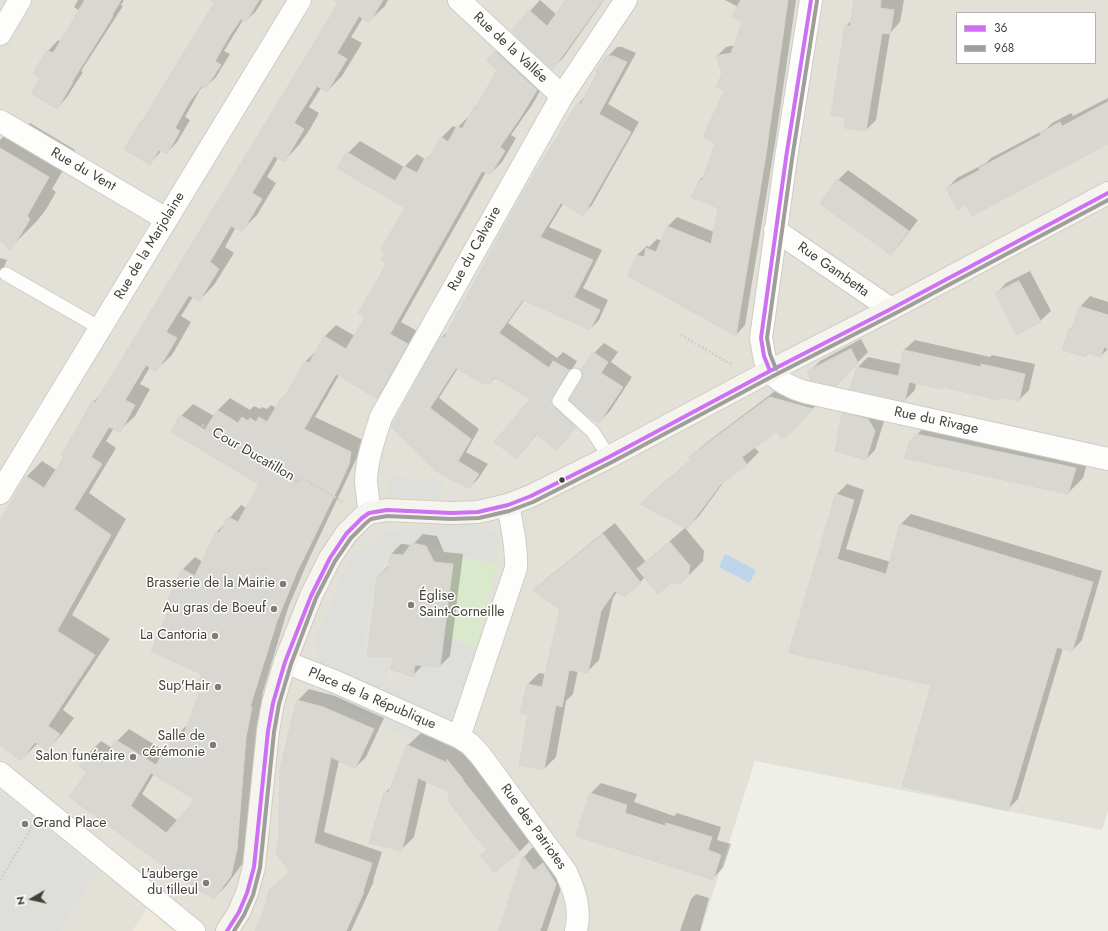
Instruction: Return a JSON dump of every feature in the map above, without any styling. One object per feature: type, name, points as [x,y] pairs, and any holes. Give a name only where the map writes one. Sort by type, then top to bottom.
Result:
[{"type":"main road","points":[[228,931],[239,912],[247,893],[254,867],[268,731],[273,703],[285,662],[295,634],[323,571],[342,540],[363,518],[387,510],[466,513],[485,511],[508,505],[531,496],[609,457],[1108,194]]},
{"type":"street","points":[[0,34],[20,0]]},
{"type":"street","name":"Rue de la Marjolaine","points":[[0,493],[300,0]]},
{"type":"street","name":"Rue de la Vallée","points":[[459,0],[562,96]]},
{"type":"street","name":"Rue du Calvaire","points":[[363,518],[367,472],[381,417],[562,96],[626,0]]},
{"type":"street","points":[[770,371],[764,356],[761,338],[811,0]]},
{"type":"street","name":"Rue du Vent","points":[[0,121],[166,219]]},
{"type":"street","name":"Rue Gambetta","points":[[776,230],[891,309]]},
{"type":"street","name":"Rue du Rivage","points":[[770,371],[793,388],[805,392],[1108,459]]},
{"type":"street","points":[[459,736],[516,568],[517,556],[508,505]]},
{"type":"street","name":"Place de la République","points":[[285,662],[336,682],[459,736]]},
{"type":"street","name":"Rue des Patriotes","points":[[459,736],[470,744],[481,756],[566,872],[574,890],[578,910],[576,931]]},
{"type":"street","points":[[0,773],[194,931]]},
{"type":"lane","points":[[6,274],[100,328]]},
{"type":"lane","points":[[575,375],[559,401],[593,432],[609,457]]},
{"type":"path","points":[[681,334],[726,362],[734,364]]},
{"type":"path","name":"Cour Ducatillon","points":[[202,425],[298,482],[301,478],[340,500],[363,518]]},
{"type":"path","points":[[0,880],[44,808]]},
{"type":"shaded area","points":[[0,0],[1108,0],[1108,811],[1102,830],[755,761],[701,931],[0,931]]},
{"type":"shaded area","points":[[389,476],[442,480],[441,499],[388,496]]},
{"type":"shaded area","points":[[461,522],[496,533],[497,564],[447,553],[429,543],[411,542],[401,550],[385,551],[385,566],[375,574],[363,657],[389,660],[386,681],[413,683],[416,665],[444,668],[444,635],[477,649],[465,703],[436,752],[321,694],[316,638],[351,556],[385,532]]},
{"type":"shaded area","name":"Grand Place","points":[[0,794],[30,813],[96,872],[60,931],[0,931]]},
{"type":"shaded area","points":[[147,907],[175,931],[132,931]]},
{"type":"green space","points":[[453,554],[497,564],[477,649],[444,635]]},
{"type":"water","points":[[725,554],[756,570],[750,583],[719,567]]},
{"type":"building","points":[[85,0],[121,0],[112,15],[113,16],[57,109],[31,93],[40,78],[33,73],[47,50],[52,53],[55,50]]},
{"type":"building","points":[[209,0],[259,0],[246,22],[241,19],[230,35],[215,61],[221,65],[206,88],[202,86],[190,101],[175,128],[180,131],[167,154],[159,150],[150,165],[124,149],[214,3]]},
{"type":"building","points":[[334,0],[383,0],[369,23],[359,16],[337,53],[347,59],[327,92],[317,86],[294,123],[304,129],[284,162],[274,156],[252,193],[262,199],[242,232],[231,226],[210,262],[219,269],[199,302],[189,295],[166,332],[177,338],[167,355],[156,372],[146,365],[125,400],[135,405],[120,433],[109,427],[91,457],[102,464],[74,509],[111,535],[57,631],[95,655],[48,726],[60,734],[47,751],[35,742],[21,761],[0,745],[0,521],[26,476],[44,488],[64,457],[61,455],[92,401],[95,403],[333,12],[338,3]]},
{"type":"building","points":[[566,0],[603,0],[553,69],[511,31],[529,10],[547,26]]},
{"type":"building","points":[[741,0],[788,0],[766,154],[736,336],[628,276],[636,255],[644,257],[646,248],[656,252],[667,226],[711,244],[718,208],[691,197],[700,179],[702,180],[715,144],[703,137],[724,91],[716,87],[722,73],[716,56],[731,53],[742,22],[732,17]]},
{"type":"building","points":[[854,0],[881,0],[880,8],[894,10],[890,34],[882,33],[866,131],[844,128],[846,118],[831,115],[845,25],[850,26]]},
{"type":"building","points":[[495,51],[537,90],[500,147],[505,151],[490,175],[482,171],[390,334],[408,344],[377,399],[336,374],[304,429],[351,452],[349,464],[296,574],[277,621],[250,707],[252,707],[246,737],[237,849],[231,876],[214,899],[183,880],[69,797],[87,772],[79,766],[88,752],[103,762],[116,740],[156,765],[173,737],[181,742],[199,693],[197,692],[201,674],[151,651],[169,610],[164,608],[182,569],[195,576],[216,531],[219,533],[228,517],[238,522],[259,484],[171,432],[180,415],[205,430],[217,410],[238,423],[242,417],[248,421],[250,418],[256,422],[259,417],[267,422],[282,397],[285,396],[305,361],[309,363],[324,336],[346,349],[365,317],[358,313],[387,263],[381,260],[385,253],[380,250],[405,208],[337,168],[347,152],[395,181],[404,166],[417,173],[425,158],[428,160],[441,137],[448,142],[457,126],[462,129],[474,107],[475,109],[497,70],[487,61]],"holes":[[[151,773],[195,800],[166,833],[131,806]]]},
{"type":"building","points":[[606,56],[613,56],[627,62],[599,114],[631,132],[583,216],[561,203],[540,237],[593,260],[574,297],[600,310],[590,330],[523,300],[499,333],[549,368],[553,361],[569,370],[551,401],[554,407],[576,427],[557,450],[536,434],[517,459],[494,442],[530,399],[494,377],[490,384],[483,384],[456,368],[430,408],[471,439],[458,461],[479,474],[469,489],[436,471],[391,427],[441,336],[444,338],[520,198],[578,102],[581,104],[597,73],[596,71]]},
{"type":"building","points":[[1108,102],[1108,144],[972,216],[966,205],[957,210],[946,188],[980,170],[979,168],[1041,135],[1040,133],[1060,122],[1062,126]]},
{"type":"building","points":[[0,148],[49,177],[27,216],[30,219],[10,250],[0,240]]},
{"type":"building","points":[[837,179],[909,231],[891,255],[820,204]]},
{"type":"building","points":[[1019,281],[1041,322],[1016,335],[995,293]]},
{"type":"building","points":[[1079,306],[1108,315],[1108,349],[1104,347],[1101,357],[1087,353],[1086,357],[1062,350],[1069,328],[1072,329]]},
{"type":"building","points":[[851,349],[858,363],[836,386],[810,380],[808,371]]},
{"type":"building","points":[[904,350],[981,367],[981,364],[1025,374],[1019,401],[999,397],[998,400],[943,387],[942,389],[909,382],[905,401],[850,389],[857,367],[898,376]]},
{"type":"building","points":[[593,352],[608,362],[601,373],[623,387],[599,423],[586,415],[569,400],[582,379],[583,375],[581,370]]},
{"type":"building","points":[[770,397],[813,409],[793,431],[782,439],[776,432],[742,457],[747,465],[720,485],[687,529],[640,504],[691,460],[689,457]]},
{"type":"building","points":[[843,413],[868,419],[875,431],[866,460],[835,451],[839,435],[837,435]]},
{"type":"building","points":[[916,434],[1076,468],[1068,494],[904,458],[910,440],[914,438]]},
{"type":"building","points":[[836,494],[854,500],[837,559],[886,574],[900,524],[1093,582],[1072,652],[1057,647],[1008,811],[902,786],[931,685],[789,653]]},
{"type":"building","points":[[603,534],[641,583],[624,597],[615,591],[601,611],[588,673],[569,670],[562,707],[556,705],[544,770],[519,765],[528,715],[520,713],[527,684],[542,687],[560,610],[533,590]]},
{"type":"building","points":[[670,542],[690,566],[688,577],[680,584],[671,583],[658,594],[637,569]]},
{"type":"building","name":"Église Saint-Corneille","points":[[412,543],[426,546],[434,562],[453,564],[440,667],[415,665],[413,677],[390,669],[393,657],[367,657],[377,576],[388,568],[390,554],[403,555]]},
{"type":"building","points":[[297,700],[323,707],[374,729],[355,769],[331,757],[314,843],[372,863],[364,892],[346,931],[255,931],[266,904],[269,890],[290,872],[276,853],[279,834],[280,770]]},
{"type":"building","points":[[407,745],[450,764],[520,852],[494,873],[480,855],[487,851],[448,801],[449,792],[418,778],[402,851],[369,843],[384,792],[388,793]]},
{"type":"building","points":[[590,793],[627,805],[625,813],[665,826],[666,823],[712,837],[708,850],[721,855],[713,880],[576,836]]},
{"type":"building","points":[[523,856],[534,870],[543,863],[556,884],[540,931],[499,931]]},
{"type":"transit line","name":"36","points":[[770,371],[764,356],[761,338],[786,158],[811,0]]},
{"type":"transit line","name":"968","points":[[776,369],[770,354],[767,338],[792,159],[817,1]]},
{"type":"transit line","name":"36","points":[[227,931],[239,912],[247,893],[254,867],[268,731],[273,703],[285,662],[311,596],[330,558],[346,534],[362,518],[369,513],[387,510],[451,513],[478,512],[508,505],[531,496],[609,457],[770,371],[891,309],[1108,193]]},
{"type":"transit line","name":"968","points":[[234,931],[244,915],[253,895],[260,868],[274,732],[279,704],[291,664],[316,598],[335,561],[351,538],[366,523],[371,519],[387,516],[451,519],[479,518],[509,511],[533,502],[894,314],[1108,200]]},
{"type":"place","name":"Brasserie de la Mairie","points":[[283,584]]},
{"type":"place","name":"Église Saint-Corneille","points":[[411,605]]},
{"type":"place","name":"Au gras de Boeuf","points":[[274,609]]},
{"type":"place","name":"La Cantoria","points":[[215,636]]},
{"type":"place","name":"Sup'Hair","points":[[218,687]]},
{"type":"place","name":"Salle de cérémonie","points":[[213,745]]},
{"type":"place","name":"Salon funéraire","points":[[133,757]]},
{"type":"place","name":"Grand Place","points":[[25,824]]},
{"type":"place","name":"L'auberge du tilleul","points":[[206,883]]}]
